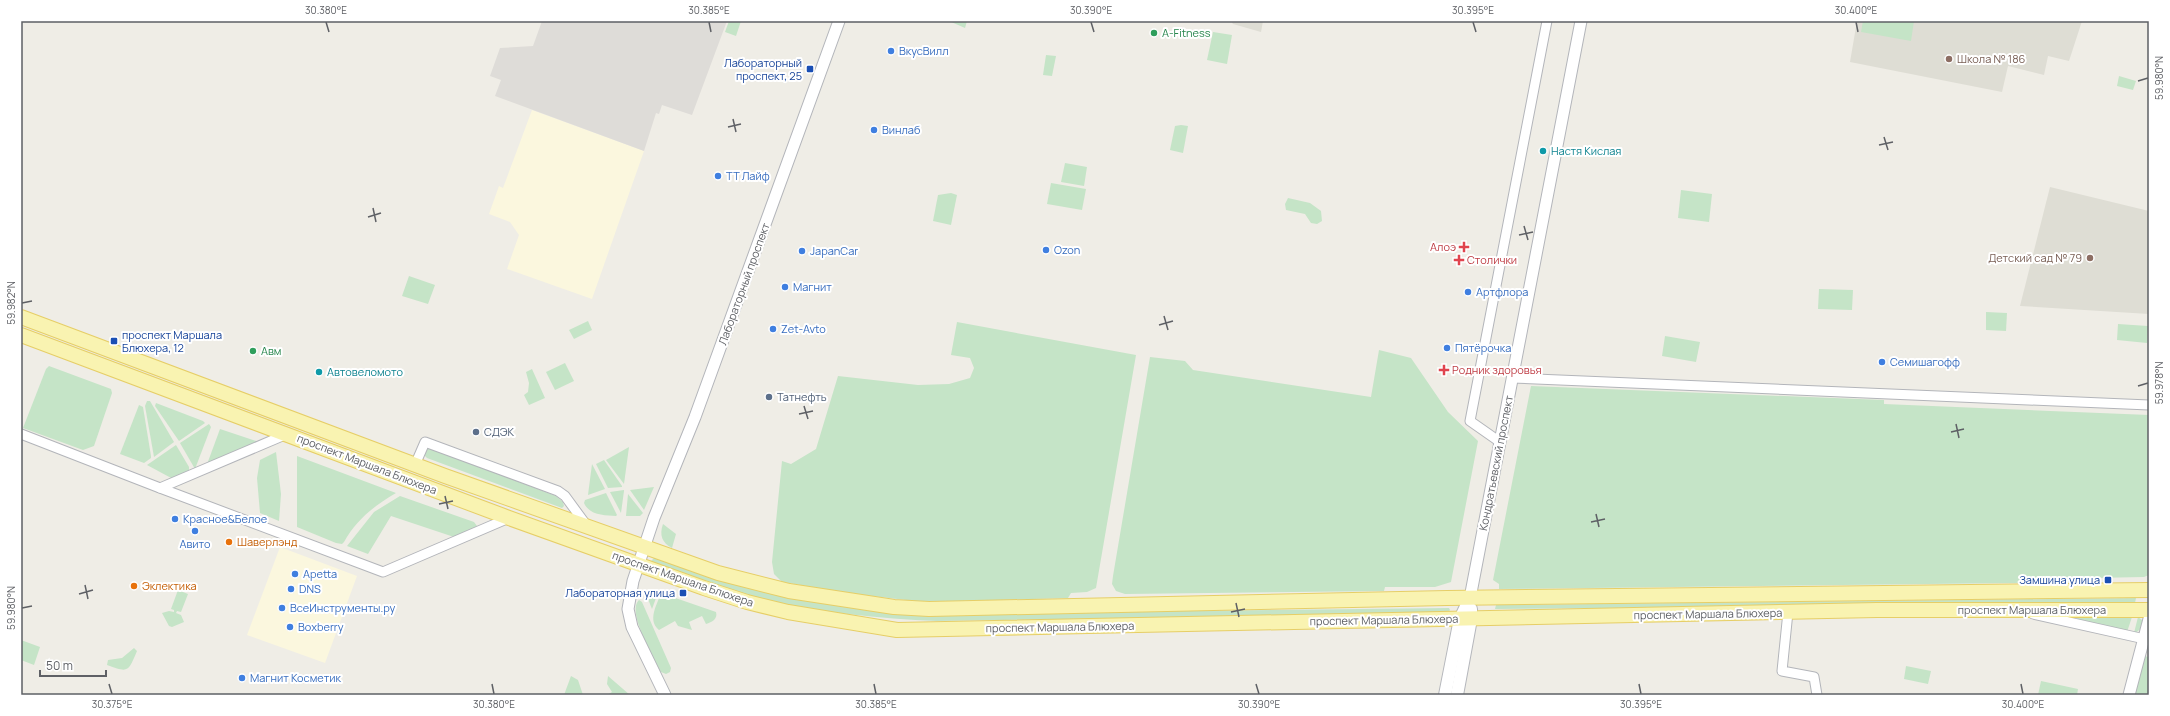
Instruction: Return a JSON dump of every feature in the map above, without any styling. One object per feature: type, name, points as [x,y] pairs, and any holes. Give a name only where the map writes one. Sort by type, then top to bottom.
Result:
[{"type":"main road","name":"проспект Маршала Блюхера","points":[[21,317],[417,466],[718,573],[789,591],[894,607],[929,609],[1470,598],[2149,590]]},
{"type":"main road","name":"проспект Маршала Блюхера","points":[[21,335],[509,518],[747,602],[788,612],[897,630],[1788,612],[2149,610]]},
{"type":"main road","points":[[163,387],[163,375],[169,372]]},
{"type":"main road","points":[[414,482],[420,478],[422,474],[417,466]]},
{"type":"main road","name":"Кондратьевский проспект","points":[[1446,695],[1470,598]]},
{"type":"main road","name":"Кондратьевский проспект","points":[[1457,695],[1466,619]]},
{"type":"street","name":"Лабораторный проспект","points":[[645,546],[654,518],[696,414],[839,21]]},
{"type":"street","points":[[1500,442],[1470,421],[1548,21]]},
{"type":"street","name":"Кондратьевский проспект","points":[[1470,598],[1581,21]]},
{"type":"street","points":[[1512,378],[2149,405]]},
{"type":"street","points":[[21,434],[383,572],[509,518]]},
{"type":"street","points":[[160,488],[287,434]]},
{"type":"street","points":[[417,466],[425,442],[558,491],[565,496],[587,526]]},
{"type":"street","points":[[645,546],[628,609],[632,627],[665,695]]},
{"type":"street","points":[[2016,610],[2146,640]]},
{"type":"street","points":[[1788,612],[1782,671],[1814,677],[1816,695]]},
{"type":"street","points":[[2129,695],[2146,640],[2149,619]]},
{"type":"shaded area","points":[[542,21],[727,21],[692,115],[662,105],[659,114],[656,113],[644,151],[495,96],[501,80],[490,76],[500,48],[533,46]]},
{"type":"shaded area","points":[[1231,21],[1263,21],[1261,32],[1233,24]]},
{"type":"shaded area","name":"Школа № 186","points":[[1857,21],[2082,21],[2069,61],[2048,56],[2044,75],[2008,66],[2002,92],[1850,62]]},
{"type":"shaded area","points":[[532,110],[644,151],[592,299],[507,269],[519,235],[510,222],[489,214],[499,186],[503,188]]},
{"type":"shaded area","name":"Детский сад № 79","points":[[2050,187],[2149,211],[2149,314],[2020,306]]},
{"type":"shaded area","points":[[280,547],[357,576],[325,663],[247,635]]},
{"type":"green space","points":[[729,21],[741,21],[736,36],[725,32]]},
{"type":"green space","points":[[949,21],[967,21],[965,28]]},
{"type":"green space","points":[[1863,21],[1914,21],[1911,41],[1861,32]]},
{"type":"green space","points":[[1213,32],[1232,35],[1227,64],[1207,60]]},
{"type":"green space","points":[[1046,55],[1056,56],[1052,76],[1043,75]]},
{"type":"green space","points":[[2119,76],[2136,81],[2133,90],[2117,86]]},
{"type":"green space","points":[[1175,126],[1188,126],[1183,153],[1170,150]]},
{"type":"green space","points":[[1065,163],[1087,167],[1084,186],[1061,182]]},
{"type":"green space","points":[[1051,183],[1086,189],[1082,210],[1047,204]]},
{"type":"green space","points":[[1681,190],[1712,194],[1709,222],[1678,218]]},
{"type":"green space","points":[[951,193],[957,195],[951,225],[933,221],[938,195]]},
{"type":"green space","points":[[1288,198],[1310,203],[1321,211],[1322,221],[1317,224],[1311,223],[1305,214],[1286,210],[1285,204]]},
{"type":"green space","points":[[409,276],[435,285],[428,304],[402,296]]},
{"type":"green space","points":[[1819,289],[1853,290],[1852,310],[1818,309]]},
{"type":"green space","points":[[1986,312],[2007,313],[2006,331],[1986,330]]},
{"type":"green space","points":[[588,321],[592,330],[574,339],[569,330]]},
{"type":"green space","points":[[957,322],[1136,355],[1096,588],[1087,592],[1071,593],[1068,598],[923,602],[855,594],[782,582],[774,574],[772,562],[782,461],[791,464],[816,449],[838,376],[918,385],[949,384],[970,378],[974,368],[970,358],[951,355]]},
{"type":"green space","points":[[2118,324],[2148,326],[2147,343],[2117,340]]},
{"type":"green space","points":[[1665,336],[1700,342],[1696,362],[1662,356]]},
{"type":"green space","points":[[1379,350],[1411,358],[1448,412],[1478,441],[1451,582],[1435,587],[1385,587],[1384,591],[1125,594],[1116,591],[1112,584],[1113,576],[1150,357],[1185,361],[1193,370],[1371,397]]},
{"type":"green space","points":[[565,363],[574,381],[555,390],[546,372]]},
{"type":"green space","points":[[49,366],[111,389],[112,393],[94,446],[83,450],[23,428],[46,369]]},
{"type":"green space","points":[[532,369],[545,398],[529,405],[524,395],[528,392],[529,383],[526,372]]},
{"type":"green space","points":[[1531,386],[1884,400],[1884,404],[2149,415],[2149,575],[2144,577],[2093,578],[2092,582],[1499,589],[1499,584],[1493,580]]},
{"type":"green space","points":[[147,401],[150,401],[174,442],[154,457],[145,406]]},
{"type":"green space","points":[[156,403],[205,423],[179,441],[155,406]]},
{"type":"green space","points":[[139,405],[143,407],[151,456],[151,458],[144,463],[120,454]]},
{"type":"green space","points":[[209,424],[211,427],[195,469],[180,443]]},
{"type":"green space","points":[[220,429],[259,442],[206,467]]},
{"type":"green space","points":[[176,445],[189,467],[189,472],[173,479],[147,465]]},
{"type":"green space","points":[[629,447],[624,484],[606,460]]},
{"type":"green space","points":[[430,448],[556,496],[563,502],[564,506],[562,508],[427,458],[424,455],[426,449]]},
{"type":"green space","points":[[276,452],[281,494],[279,521],[260,513],[257,478],[260,460]]},
{"type":"green space","points":[[297,456],[396,493],[380,503],[360,520],[342,544],[336,543],[297,527]]},
{"type":"green space","points":[[604,460],[622,487],[608,488],[596,464]]},
{"type":"green space","points":[[592,464],[605,489],[588,495]]},
{"type":"green space","points":[[654,487],[644,510],[630,490]]},
{"type":"green space","points":[[624,491],[621,513],[610,492]]},
{"type":"green space","points":[[606,493],[617,515],[616,516],[594,513],[584,503],[585,500]]},
{"type":"green space","points":[[628,494],[643,513],[640,516],[626,516]]},
{"type":"green space","points":[[400,496],[474,522],[477,526],[460,536],[454,537],[391,516],[368,554],[347,546],[374,512]]},
{"type":"green space","points":[[663,524],[676,534],[672,548],[666,544],[662,538],[661,532]]},
{"type":"green space","points":[[654,558],[748,587],[810,601],[875,611],[909,614],[1449,608],[1450,610],[1448,613],[937,621],[913,620],[818,610],[770,601],[723,588],[652,563],[651,561]]},
{"type":"green space","points":[[652,589],[659,590],[652,609],[648,599],[649,591]]},
{"type":"green space","points":[[178,590],[188,594],[181,612],[177,611],[176,613],[181,615],[184,622],[172,627],[169,626],[162,613],[169,611],[174,612],[174,610],[171,609]]},
{"type":"green space","points":[[661,593],[716,612],[716,617],[706,624],[702,616],[689,622],[692,630],[678,626],[675,621],[659,630],[655,626],[653,617],[655,607]]},
{"type":"green space","points":[[2136,598],[2135,603],[1495,609],[1496,605]]},
{"type":"green space","points":[[639,600],[642,602],[671,668],[670,672],[666,674],[661,672],[643,636],[636,614],[636,606]]},
{"type":"green space","points":[[2078,617],[2132,617],[2127,632],[2077,619]]},
{"type":"green space","points":[[2138,617],[2142,620],[2142,625],[2138,631],[2134,633]]},
{"type":"green space","points":[[21,640],[40,647],[34,665],[21,660]]},
{"type":"green space","points":[[134,648],[137,651],[132,663],[127,669],[124,670],[107,665],[108,660],[122,658]]},
{"type":"green space","points":[[2144,656],[2149,657],[2149,695],[2133,695]]},
{"type":"green space","points":[[1906,666],[1931,671],[1928,684],[1904,679]]},
{"type":"green space","points":[[571,676],[578,680],[583,695],[564,695]]},
{"type":"green space","points":[[608,676],[630,695],[607,695],[612,692],[607,684]]},
{"type":"green space","points":[[2041,681],[2078,689],[2077,695],[2038,695]]},
{"type":"place","name":"A-Fitness","points":[[1154,33]]},
{"type":"place","name":"ВкусВилл","points":[[891,51]]},
{"type":"place","name":"Школа № 186","points":[[1949,59]]},
{"type":"place","name":"Лабораторный проспект, 25","points":[[810,69]]},
{"type":"place","name":"Винлаб","points":[[874,130]]},
{"type":"place","name":"Настя Кислая","points":[[1543,151]]},
{"type":"place","name":"ТТ Лайф","points":[[718,176]]},
{"type":"place","name":"Алоэ","points":[[1464,247]]},
{"type":"place","name":"Ozon","points":[[1046,250]]},
{"type":"place","name":"JapanCar","points":[[802,251]]},
{"type":"place","name":"Детский сад № 79","points":[[2090,258]]},
{"type":"place","name":"Столички","points":[[1459,260]]},
{"type":"place","name":"Магнит","points":[[785,287]]},
{"type":"place","name":"Артфлора","points":[[1468,292]]},
{"type":"place","name":"Zet-Avto","points":[[773,329]]},
{"type":"place","name":"проспект Маршала Блюхера, 12","points":[[114,341]]},
{"type":"place","name":"Пятёрочка","points":[[1447,348]]},
{"type":"place","name":"Авм","points":[[253,351]]},
{"type":"place","name":"Семишагофф","points":[[1882,362]]},
{"type":"place","name":"Родник здоровья","points":[[1444,370]]},
{"type":"place","name":"Автовеломото","points":[[319,372]]},
{"type":"place","name":"Татнефть","points":[[769,397]]},
{"type":"place","name":"СДЭК","points":[[476,432]]},
{"type":"place","name":"Красное&Белое","points":[[175,519]]},
{"type":"place","name":"Авито","points":[[195,531]]},
{"type":"place","name":"Шаверлэнд","points":[[229,542]]},
{"type":"place","name":"Apetta","points":[[295,574]]},
{"type":"place","name":"Замшина улица","points":[[2108,580]]},
{"type":"place","name":"Эклектика","points":[[134,586]]},
{"type":"place","name":"DNS","points":[[291,589]]},
{"type":"place","name":"Лабораторная улица","points":[[683,593]]},
{"type":"place","name":"ВсеИнструменты.ру","points":[[282,608]]},
{"type":"place","name":"Boxberry","points":[[290,627]]},
{"type":"place","name":"Магнит Косметик","points":[[242,678]]}]
